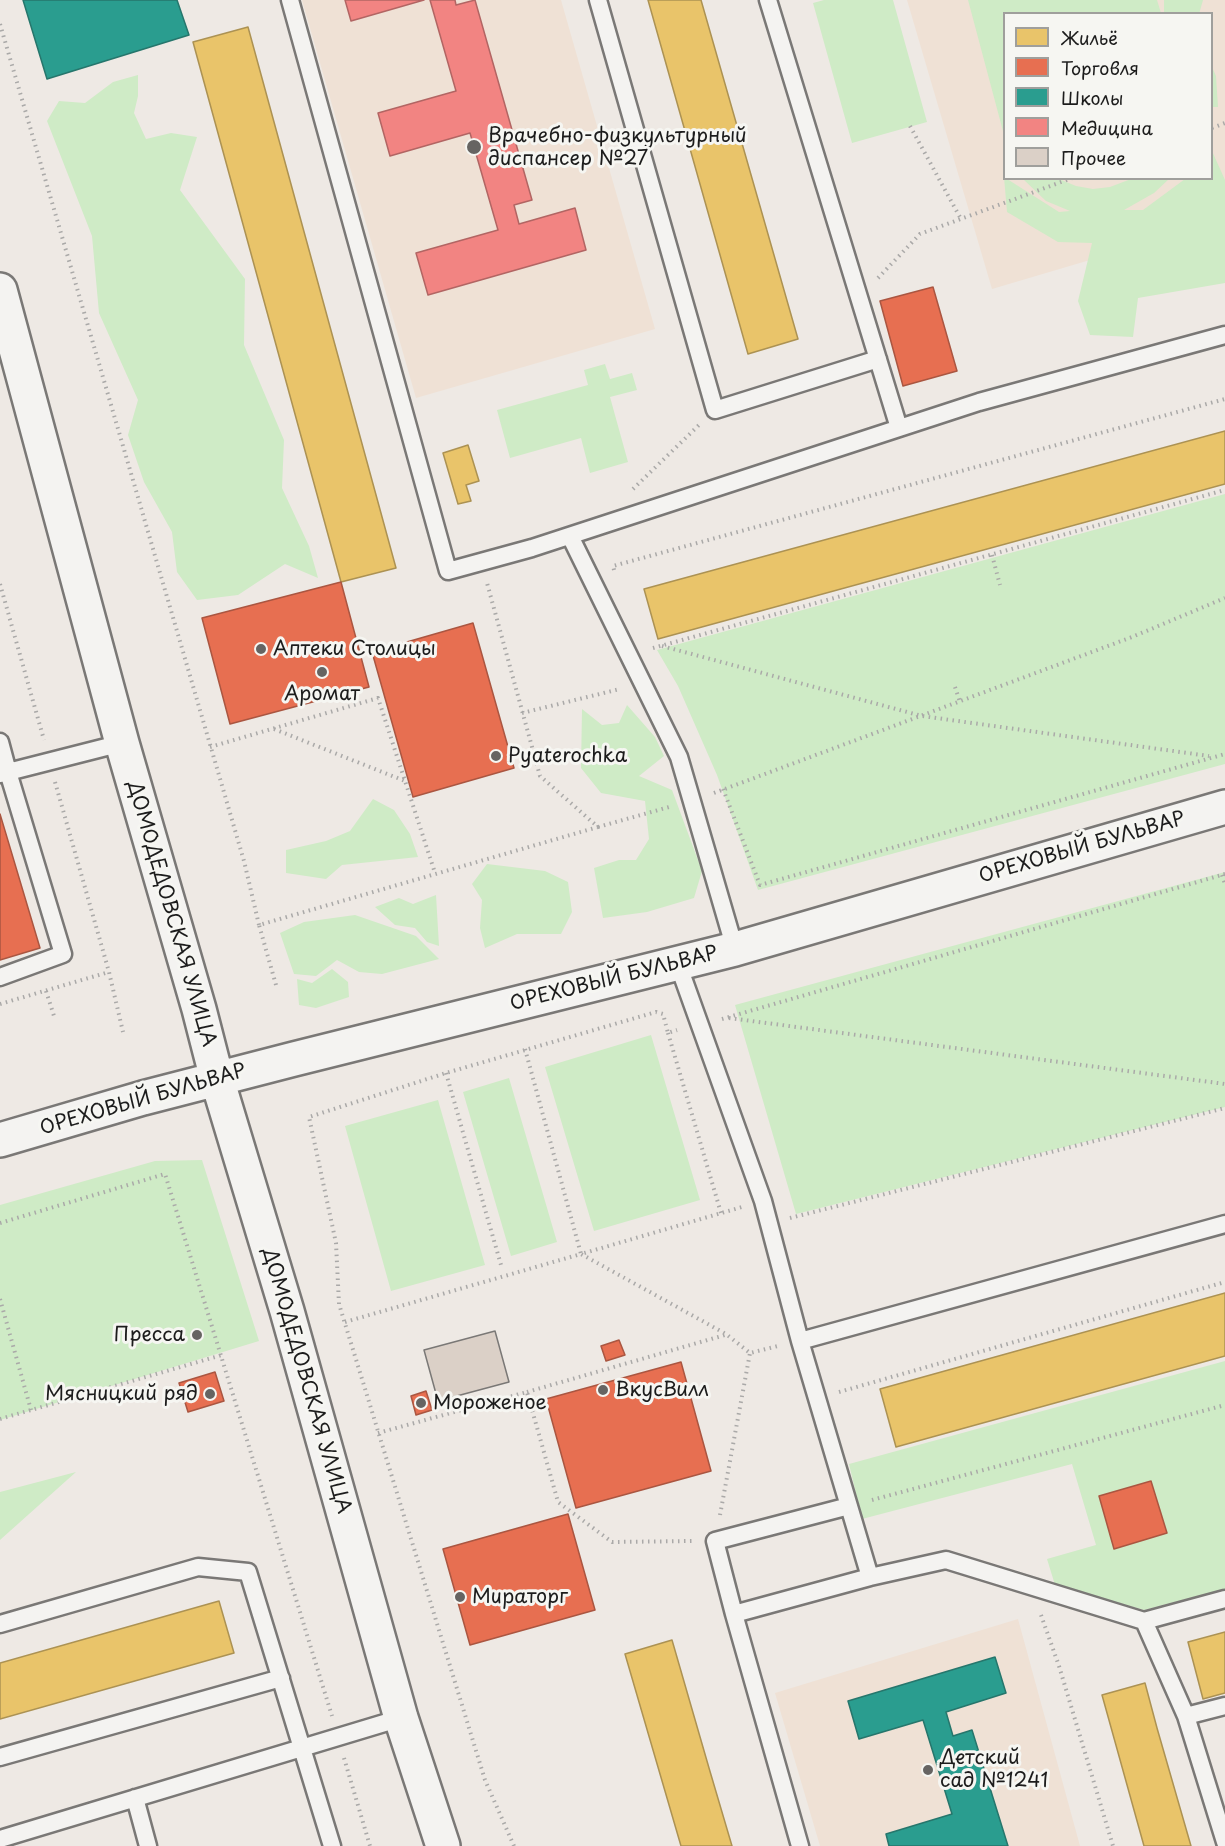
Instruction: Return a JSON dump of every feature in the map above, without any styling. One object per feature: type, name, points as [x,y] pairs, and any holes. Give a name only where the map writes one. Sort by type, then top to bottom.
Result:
[{"type":"street","name":"ДОМОДЕДОВСКАЯ УЛИЦА","points":[[0,290],[122,743],[200,1009],[217,1079],[287,1311],[401,1718],[443,1846]]},
{"type":"street","name":"ОРЕХОВЫЙ БУЛЬВАР","points":[[0,1140],[217,1079],[735,949],[1225,807]]},
{"type":"lane","points":[[290,0],[448,571],[570,536],[979,402],[1207,335],[1225,335]]},
{"type":"lane","points":[[598,0],[715,410],[878,359]]},
{"type":"lane","points":[[768,0],[900,428]]},
{"type":"lane","points":[[570,536],[679,757],[735,949]]},
{"type":"lane","points":[[0,742],[4,773],[63,954],[0,977]]},
{"type":"lane","points":[[4,773],[122,743]]},
{"type":"lane","points":[[678,964],[763,1201],[800,1341],[870,1577]]},
{"type":"lane","points":[[800,1341],[1225,1224]]},
{"type":"lane","points":[[800,1846],[715,1541],[849,1506]]},
{"type":"lane","points":[[734,1614],[870,1577],[946,1560],[1144,1620],[1225,1599]]},
{"type":"lane","points":[[0,1624],[198,1567],[248,1572],[332,1846]]},
{"type":"lane","points":[[1144,1620],[1186,1716],[1225,1842]]},
{"type":"lane","points":[[0,1757],[281,1678]]},
{"type":"lane","points":[[1186,1716],[1225,1706]]},
{"type":"lane","points":[[0,1839],[401,1718]]},
{"type":"lane","points":[[135,1798],[147,1846]]},
{"type":"path","points":[[0,24],[244,861],[276,985]]},
{"type":"path","points":[[910,126],[961,219]]},
{"type":"path","points":[[860,298],[920,234],[1066,180]]},
{"type":"path","points":[[616,577],[613,566],[1225,399]]},
{"type":"path","points":[[592,528],[715,410]]},
{"type":"path","points":[[629,655],[1225,490]]},
{"type":"path","points":[[992,555],[1000,585]]},
{"type":"path","points":[[481,562],[540,776],[598,827]]},
{"type":"path","points":[[259,925],[693,800],[1132,637],[1225,598]]},
{"type":"path","points":[[661,646],[922,716],[1213,757]]},
{"type":"path","points":[[522,712],[643,684]]},
{"type":"path","points":[[954,687],[960,702]]},
{"type":"path","points":[[210,747],[378,698],[435,873]]},
{"type":"path","points":[[274,728],[405,781]]},
{"type":"path","points":[[723,789],[760,885],[1225,754]]},
{"type":"path","points":[[668,1033],[1224,875],[1225,884]]},
{"type":"path","points":[[0,1004],[109,972],[123,1032]]},
{"type":"path","points":[[46,991],[54,1016]]},
{"type":"path","points":[[514,1846],[485,1780],[339,1304],[336,1243],[309,1117],[525,1049],[656,1012],[663,1014],[722,1213]]},
{"type":"path","points":[[726,1018],[1225,1084]]},
{"type":"path","points":[[525,1049],[581,1254],[726,1335],[750,1353]]},
{"type":"path","points":[[446,1073],[501,1265]]},
{"type":"path","points":[[769,1223],[1225,1108]]},
{"type":"path","points":[[0,1223],[165,1174],[370,1846]]},
{"type":"path","points":[[345,1322],[763,1201]]},
{"type":"path","points":[[817,1399],[1225,1282]]},
{"type":"path","points":[[0,1299],[31,1410]]},
{"type":"path","points":[[378,1433],[726,1335]]},
{"type":"path","points":[[750,1353],[800,1341]]},
{"type":"path","points":[[527,1392],[558,1502],[612,1542],[715,1541],[750,1353]]},
{"type":"path","points":[[0,1419],[222,1355]]},
{"type":"path","points":[[849,1506],[1225,1405]]},
{"type":"path","points":[[1030,1586],[1059,1666],[1113,1846]]},
{"type":"shaded area","name":"Врачебно-физкультурный диспансер №27","points":[[302,0],[561,0],[655,329],[416,398]]},
{"type":"shaded area","points":[[907,0],[1225,0],[1225,220],[992,289]]},
{"type":"shaded area","name":"Детский сад №1241","points":[[1018,1619],[1080,1846],[820,1846],[775,1693]]},
{"type":"green space","points":[[824,0],[893,0],[927,122],[852,143],[813,3]]},
{"type":"green space","points":[[968,0],[1157,0],[1161,12],[1003,12],[1003,131]]},
{"type":"green space","points":[[1164,0],[1203,0],[1200,12],[1164,12]]},
{"type":"green space","points":[[1213,69],[1216,76],[1218,107],[1213,107]]},
{"type":"green space","points":[[138,75],[138,96],[134,113],[146,139],[171,133],[197,137],[180,190],[245,279],[244,345],[284,440],[282,488],[309,546],[318,578],[285,564],[238,595],[197,600],[177,572],[172,532],[144,482],[128,435],[138,400],[99,313],[92,236],[47,121],[59,101],[85,103],[113,82]]},
{"type":"green space","points":[[1213,153],[1225,180],[1225,283],[1138,298],[1133,337],[1090,335],[1078,301],[1092,243],[1058,242],[1007,212],[1004,180],[1009,180],[1059,212],[1070,211],[1046,201],[1024,180],[1061,180],[1093,189],[1110,187],[1128,180],[1168,180],[1154,193],[1124,210],[1143,210],[1184,180],[1213,180]]},
{"type":"green space","points":[[605,364],[610,379],[632,373],[637,390],[610,397],[628,462],[590,473],[581,438],[510,458],[497,410],[588,385],[584,370]]},
{"type":"green space","points":[[1225,494],[1225,764],[758,890],[717,775],[678,686],[657,650]]},
{"type":"green space","points":[[627,705],[655,737],[664,756],[639,776],[672,790],[702,871],[694,898],[647,912],[603,918],[594,868],[619,860],[636,860],[649,839],[645,801],[601,793],[581,768],[582,709],[602,725],[619,723]]},
{"type":"green space","points":[[373,799],[394,810],[410,834],[418,857],[342,865],[326,879],[286,873],[286,850],[326,841],[350,831]]},
{"type":"green space","points":[[487,864],[545,871],[568,882],[572,912],[561,934],[517,934],[485,948],[480,928],[482,900],[472,884]]},
{"type":"green space","points":[[1225,872],[1225,1107],[796,1214],[735,1005]]},
{"type":"green space","points":[[436,895],[439,946],[427,942],[415,928],[395,925],[375,907],[399,898],[413,904]]},
{"type":"green space","points":[[355,915],[416,936],[439,959],[382,974],[359,972],[337,960],[316,976],[294,974],[280,933],[304,922]]},
{"type":"green space","points":[[332,969],[348,982],[349,997],[316,1008],[299,1005],[297,979],[312,983]]},
{"type":"green space","points":[[651,1035],[700,1200],[594,1231],[545,1067]]},
{"type":"green space","points":[[509,1078],[557,1242],[511,1256],[463,1092]]},
{"type":"green space","points":[[438,1100],[485,1265],[391,1291],[345,1126]]},
{"type":"green space","points":[[202,1160],[259,1341],[0,1420],[0,1205],[155,1161]]},
{"type":"green space","points":[[1225,1361],[1225,1589],[1144,1610],[1055,1585],[1047,1559],[1096,1545],[1072,1464],[862,1519],[849,1464]]},
{"type":"green space","points":[[76,1472],[0,1540],[0,1492]]},
{"type":"building: Жильё","points":[[648,0],[701,0],[798,339],[748,354]]},
{"type":"building: Жильё","points":[[248,27],[396,568],[341,582],[193,42]]},
{"type":"building: Жильё","points":[[1225,431],[1225,484],[658,639],[644,589]]},
{"type":"building: Жильё","points":[[468,445],[479,481],[466,485],[471,501],[458,504],[443,453]]},
{"type":"building: Жильё","points":[[1225,1293],[1225,1356],[896,1447],[880,1389]]},
{"type":"building: Жильё","points":[[219,1601],[234,1653],[0,1719],[0,1663]]},
{"type":"building: Жильё","points":[[1225,1632],[1225,1693],[1203,1699],[1188,1642]]},
{"type":"building: Жильё","points":[[672,1640],[732,1846],[681,1846],[625,1654]]},
{"type":"building: Жильё","points":[[1145,1683],[1191,1846],[1144,1846],[1102,1695]]},
{"type":"building: Торговля","points":[[933,287],[957,371],[903,386],[880,301]]},
{"type":"building: Торговля","points":[[341,582],[369,687],[230,724],[202,618]]},
{"type":"building: Торговля","points":[[473,623],[514,768],[413,797],[372,652]]},
{"type":"building: Торговля","points":[[0,814],[40,948],[0,960]]},
{"type":"building: Торговля","points":[[619,1340],[625,1355],[606,1361],[601,1346]]},
{"type":"building: Торговля","points":[[681,1362],[711,1471],[576,1508],[546,1399]]},
{"type":"building: Торговля","points":[[215,1372],[224,1401],[188,1412],[179,1383]]},
{"type":"building: Торговля","name":"Мороженое","points":[[426,1391],[432,1410],[416,1415],[411,1396]]},
{"type":"building: Торговля","points":[[1151,1481],[1167,1533],[1114,1549],[1099,1496]]},
{"type":"building: Торговля","points":[[568,1514],[595,1610],[470,1645],[443,1549]]},
{"type":"building: Школы","points":[[23,0],[177,0],[189,35],[47,79]]},
{"type":"building: Школы","points":[[995,1657],[1006,1693],[946,1712],[953,1736],[972,1730],[1008,1846],[889,1846],[886,1834],[952,1814],[923,1720],[859,1739],[848,1701]]},
{"type":"building: Медицина","points":[[345,0],[424,0],[351,21]]},
{"type":"building: Медицина","points":[[430,0],[455,0],[456,5],[475,0],[532,200],[514,205],[519,224],[575,208],[586,250],[428,295],[416,253],[498,230],[470,133],[390,156],[378,113],[456,91]]},
{"type":"building: Прочее","points":[[495,1331],[509,1382],[438,1401],[424,1350]]},
{"type":"place","name":"Врачебно-физкультурный диспансер №27","points":[[474,147]]},
{"type":"place","name":"Аптеки Столицы","points":[[261,649]]},
{"type":"place","name":"Аромат","points":[[322,672]]},
{"type":"place","name":"Pyaterochka","points":[[496,756]]},
{"type":"place","name":"Пресса","points":[[197,1335]]},
{"type":"place","name":"ВкусВилл","points":[[603,1390]]},
{"type":"place","name":"Мясницкий ряд","points":[[210,1394]]},
{"type":"place","name":"Мороженое","points":[[421,1403]]},
{"type":"place","name":"Мираторг","points":[[460,1597]]},
{"type":"place","name":"Детский сад №1241","points":[[928,1770]]}]
